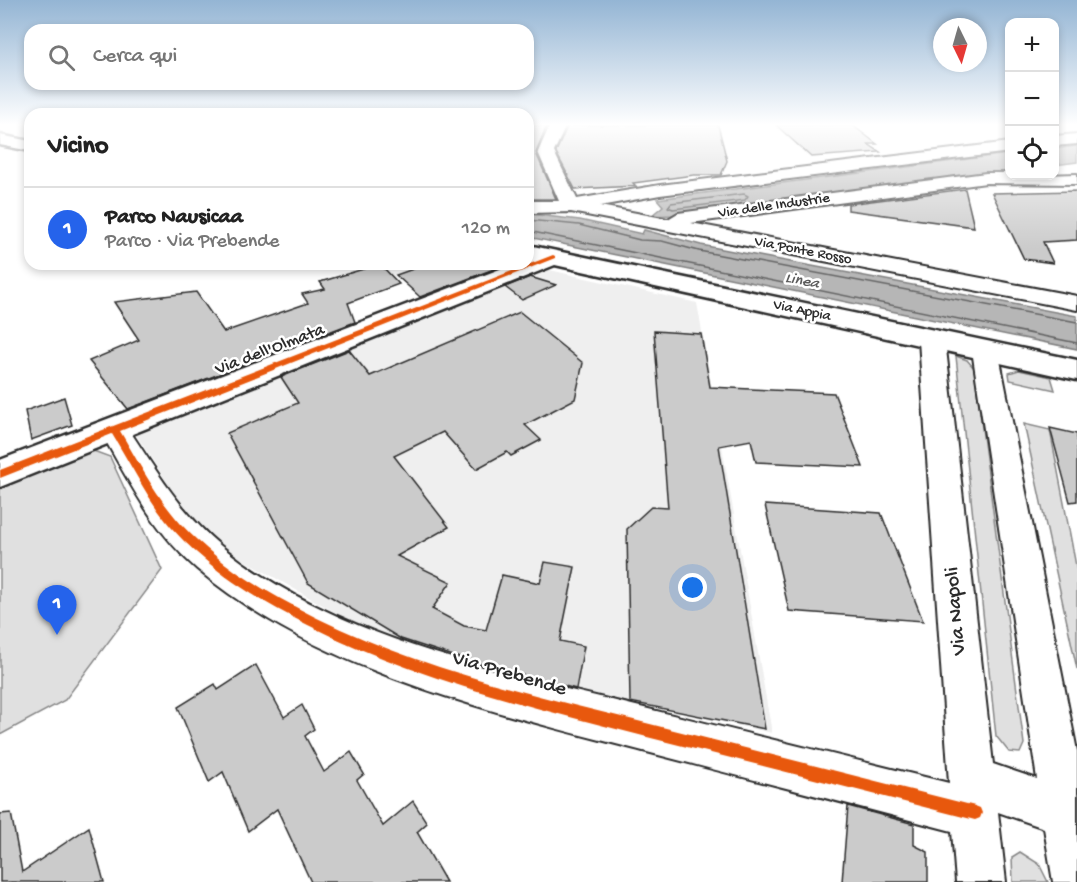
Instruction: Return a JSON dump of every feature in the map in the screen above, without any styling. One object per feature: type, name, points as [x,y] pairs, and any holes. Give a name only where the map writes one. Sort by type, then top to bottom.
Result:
[{"type":"main road","name":"Via Appia","points":[[540,254],[932,340],[1077,369]]},
{"type":"main road","name":"Via dell'Olmata","points":[[0,474],[501,270]]},
{"type":"street","points":[[553,166],[575,207],[671,189],[855,166]]},
{"type":"street","points":[[1059,168],[1076,166]]},
{"type":"street","points":[[986,178],[1005,176]]},
{"type":"street","name":"Via delle Industrie","points":[[646,222],[986,178],[1077,179]]},
{"type":"street","name":"Via Ponte Rosso","points":[[534,207],[575,207],[1077,303]]},
{"type":"street","name":"Via Napoli","points":[[932,340],[981,882]]},
{"type":"street","points":[[984,350],[1066,782],[1077,879]]},
{"type":"street","name":"Via Prebende","points":[[114,429],[166,512],[202,551],[261,592],[351,639],[436,673],[508,695],[974,797],[1066,782]]},
{"type":"shaded area","points":[[545,269],[697,303],[772,733],[406,653],[202,536],[133,430]]},
{"type":"shaded area","points":[[956,356],[967,360],[974,368],[1024,744],[1020,753],[1009,752],[996,736]]},
{"type":"shaded area","points":[[1019,370],[1051,377],[1055,390],[1010,380],[1009,373]]},
{"type":"shaded area","points":[[1024,424],[1050,430],[1077,571],[1077,669]]},
{"type":"shaded area","points":[[88,449],[110,457],[162,570],[65,700],[0,735],[0,485]]},
{"type":"shaded area","points":[[1020,852],[1039,864],[1048,882],[1013,882],[1012,857]]},
{"type":"water","points":[[914,166],[1005,166],[1005,172],[651,216],[663,206],[657,199]]},
{"type":"water","name":"Linea","points":[[534,215],[580,220],[642,234],[644,230],[701,245],[1077,316],[1077,349],[534,238]]},
{"type":"building","points":[[534,166],[542,166],[556,199],[534,199]]},
{"type":"building","points":[[563,166],[725,166],[721,175],[694,175],[633,183],[636,186],[575,189]]},
{"type":"building","points":[[965,189],[974,227],[848,210],[848,204]]},
{"type":"building","points":[[1077,191],[1077,240],[1043,242],[1053,263],[1024,259],[992,193]]},
{"type":"building","points":[[360,270],[386,270],[399,284],[348,303],[355,322],[128,409],[89,361],[139,340],[114,302],[196,292],[224,332],[308,303],[302,294],[325,289],[320,282]]},
{"type":"building","points":[[410,270],[491,270],[420,297],[396,275]]},
{"type":"building","points":[[530,277],[556,285],[522,300],[505,287]]},
{"type":"building","points":[[520,312],[583,363],[575,399],[525,425],[541,440],[511,456],[507,452],[476,469],[443,432],[394,456],[449,527],[397,556],[451,582],[432,609],[464,626],[486,630],[502,575],[540,583],[545,562],[575,567],[560,641],[584,646],[576,689],[472,662],[401,639],[308,583],[227,433],[298,403],[281,377],[349,350],[370,376]]},
{"type":"building","points":[[654,331],[701,334],[710,387],[834,393],[863,467],[756,462],[751,440],[719,446],[765,729],[630,702],[627,529],[651,507],[668,508]]},
{"type":"building","points":[[64,397],[72,425],[31,440],[25,411]]},
{"type":"building","points":[[1050,428],[1077,434],[1077,501],[1070,502]]},
{"type":"building","points":[[765,505],[881,513],[923,621],[789,611]]},
{"type":"building","points":[[256,665],[284,717],[302,705],[314,729],[305,736],[324,772],[351,752],[364,774],[357,780],[383,826],[413,801],[427,823],[417,832],[446,882],[311,882],[277,809],[248,831],[223,772],[209,782],[178,707],[215,684],[218,690]]},
{"type":"building","points":[[848,806],[914,824],[914,845],[928,852],[928,882],[842,882]]},
{"type":"building","points":[[11,813],[22,872],[89,827],[104,882],[0,882],[0,814]]},
{"type":"cycle path","points":[[534,264],[553,257]]},
{"type":"cycle path","points":[[0,474],[520,270]]},
{"type":"cycle path","points":[[114,429],[152,492],[178,528],[210,557],[247,584],[288,609],[332,631],[422,668],[508,695],[975,813]]},
{"type":"place","name":"Parco Nausicaa","points":[[57,635]]}]
